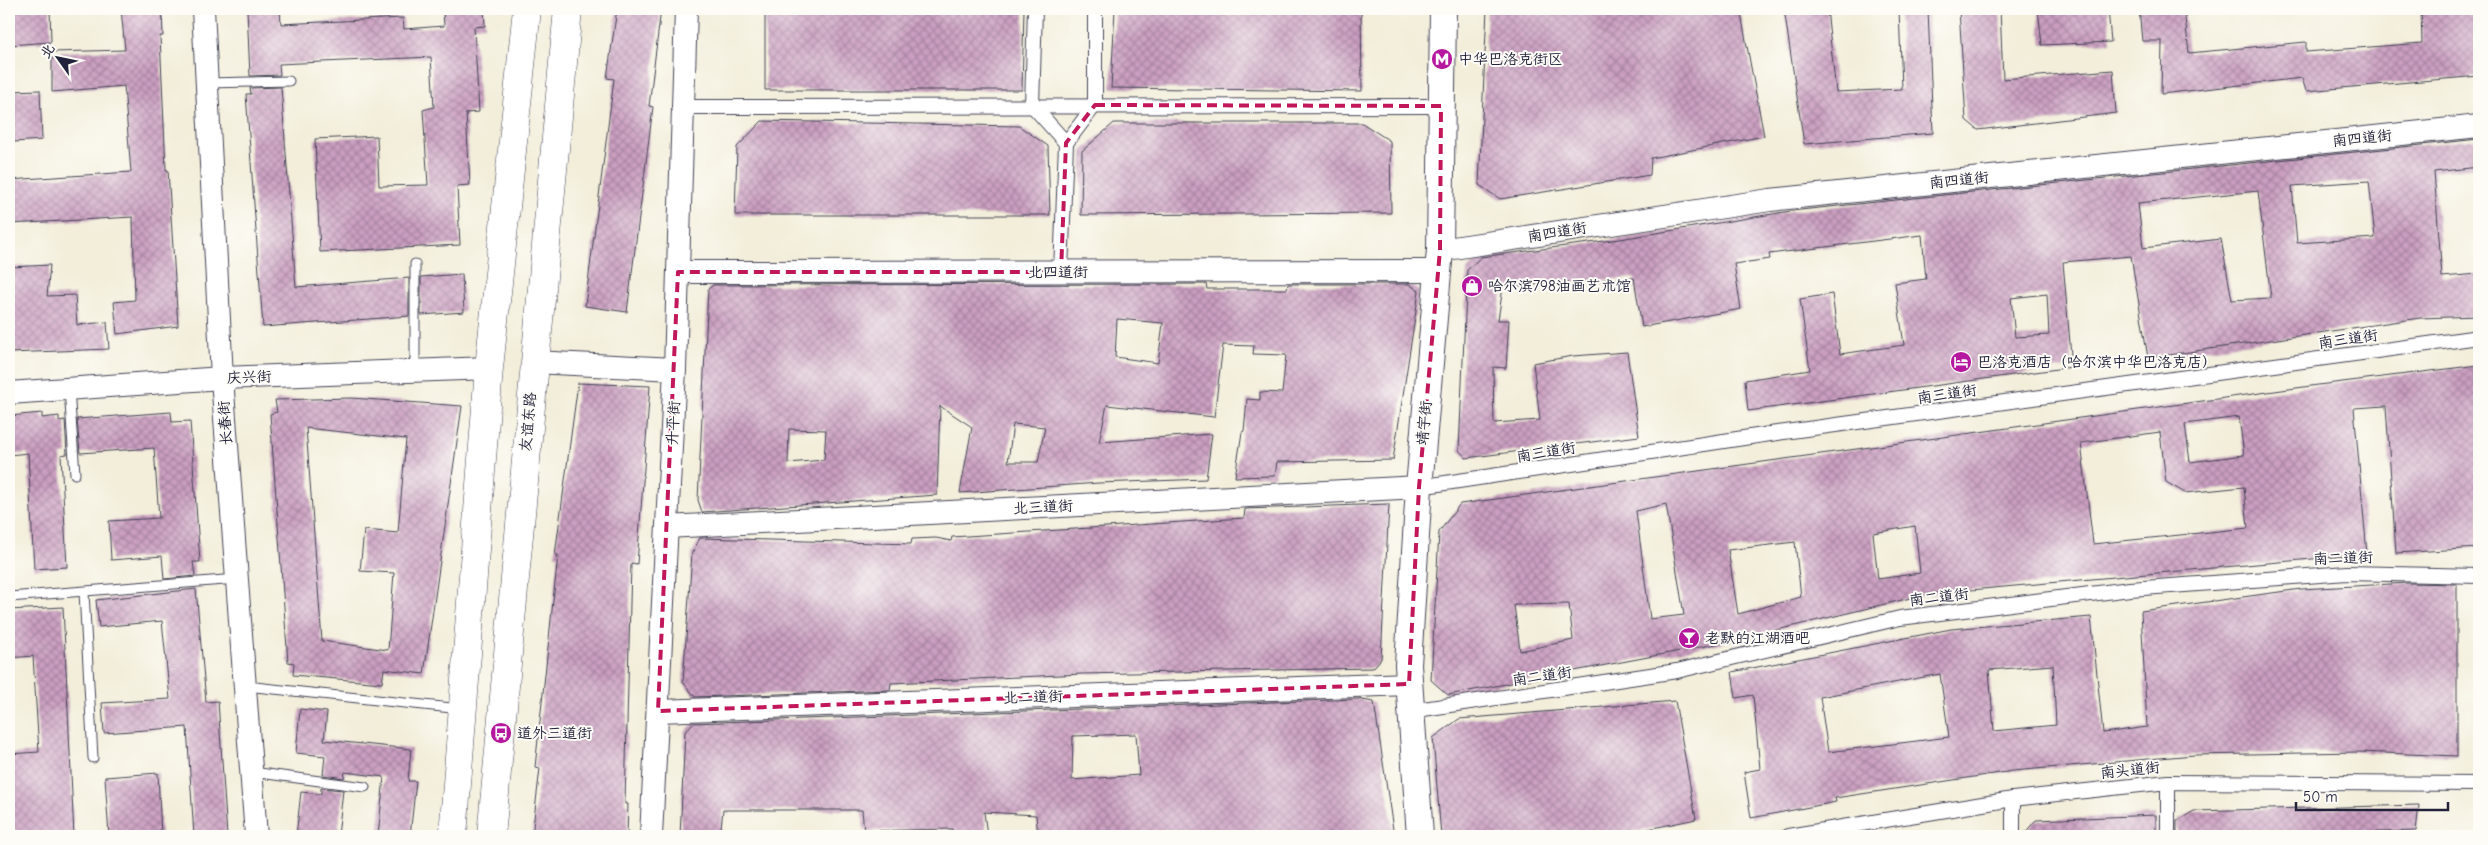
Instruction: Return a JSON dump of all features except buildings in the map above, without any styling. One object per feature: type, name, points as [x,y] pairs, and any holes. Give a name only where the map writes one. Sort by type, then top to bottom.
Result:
[{"type":"highway","points":[[453,836],[489,368],[527,9]]},
{"type":"highway","name":"友谊东路","points":[[491,836],[533,362],[568,9]]},
{"type":"main road","name":"靖宇街","points":[[1420,836],[1408,665],[1419,487],[1439,261],[1443,106],[1443,9]]},
{"type":"street","name":"长春街","points":[[203,9],[222,378],[256,836]]},
{"type":"street","name":"升平街","points":[[651,836],[675,369],[686,9]]},
{"type":"street","points":[[1035,9],[1032,105],[1066,143]]},
{"type":"street","points":[[1061,272],[1066,143],[1095,105],[1095,9]]},
{"type":"street","points":[[683,107],[1032,105],[1443,106]]},
{"type":"street","name":"南四道街","points":[[1439,261],[1770,200],[2479,126]]},
{"type":"street","name":"北四道街","points":[[678,272],[1061,272],[1439,261]]},
{"type":"street","name":"南三道街","points":[[1419,487],[1770,434],[2479,337]]},
{"type":"street","points":[[533,362],[675,369]]},
{"type":"street","name":"庆兴街","points":[[9,394],[222,378],[489,368]]},
{"type":"street","name":"北三道街","points":[[667,527],[1419,487]]},
{"type":"street","name":"南二道街","points":[[1410,711],[1676,671],[1900,618],[2130,590],[2347,573],[2479,576]]},
{"type":"street","name":"北二道街","points":[[658,711],[1409,684]]},
{"type":"street","points":[[2168,782],[2168,836]]},
{"type":"street","name":"南头道街","points":[[1788,836],[2013,799],[2168,782],[2479,784]]},
{"type":"street","points":[[2013,799],[2013,836]]},
{"type":"lane","points":[[207,83],[289,81]]},
{"type":"lane","points":[[415,264],[415,371]]},
{"type":"lane","points":[[70,389],[76,474]]},
{"type":"lane","points":[[9,598],[237,580]]},
{"type":"lane","points":[[84,592],[93,758]]},
{"type":"lane","points":[[245,686],[463,709]]},
{"type":"lane","points":[[251,772],[366,787]]},
{"type":"highlighted area","points":[[1095,105],[1441,106],[1440,250],[1419,487],[1409,684],[658,711],[678,272],[1061,272],[1066,143]]},
{"type":"place","name":"中华巴洛克街区","points":[[1442,59]]},
{"type":"place","name":"哈尔滨798油画艺术馆","points":[[1472,286]]},
{"type":"place","name":"巴洛克酒店（哈尔滨中华巴洛克店）","points":[[1961,362]]},
{"type":"place","name":"老默的江湖酒吧","points":[[1689,638]]},
{"type":"place","name":"道外三道街","points":[[501,733]]}]
